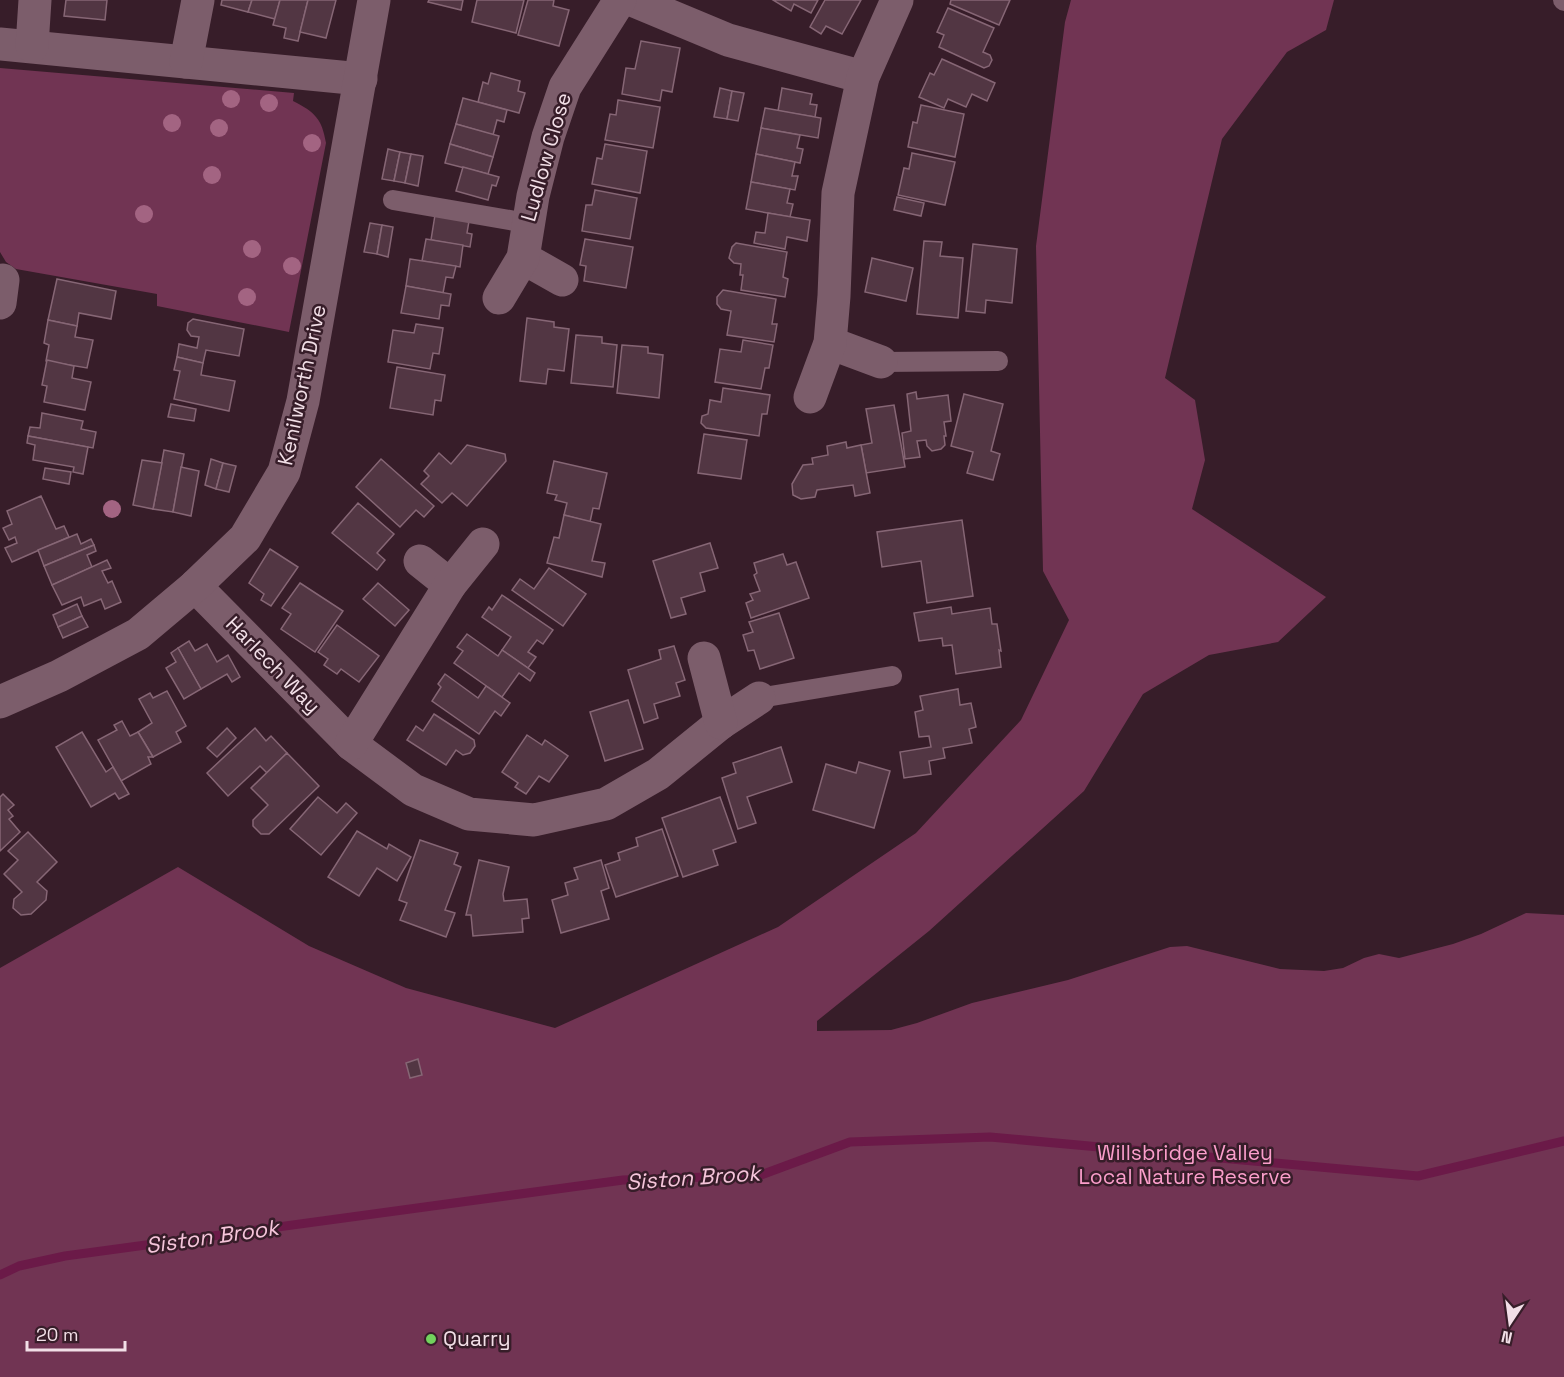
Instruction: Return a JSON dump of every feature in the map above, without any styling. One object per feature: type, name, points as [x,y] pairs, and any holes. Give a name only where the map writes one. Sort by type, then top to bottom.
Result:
[{"type":"street","points":[[35,0],[16,45],[361,79]]},
{"type":"street","points":[[186,62],[198,0]]},
{"type":"street","name":"Kenilworth Drive","points":[[0,702],[59,676],[138,634],[195,586],[245,538],[284,472],[303,401],[374,0]]},
{"type":"street","name":"Ludlow Close","points":[[499,298],[523,258],[527,223],[548,137],[565,87],[620,0]]},
{"type":"street","points":[[632,0],[728,39],[862,77]]},
{"type":"street","points":[[810,397],[830,343],[838,193],[862,77],[897,0]]},
{"type":"street","points":[[523,258],[562,280]]},
{"type":"street","points":[[830,343],[881,362]]},
{"type":"street","points":[[351,744],[450,585],[483,544]]},
{"type":"street","points":[[420,561],[450,585]]},
{"type":"street","name":"Harlech Way","points":[[195,586],[351,744],[413,790],[469,814],[534,820],[606,804],[658,774],[721,723],[759,698]]},
{"type":"street","points":[[704,658],[721,723]]},
{"type":"lane","points":[[393,200],[527,223]]},
{"type":"lane","points":[[881,362],[998,362]]},
{"type":"lane","name":"Harlech Way","points":[[759,698],[891,676]]},
{"type":"green space","name":"Willsbridge Valley Local Nature Reserve","points":[[1071,0],[1334,0],[1326,30],[1287,52],[1222,139],[1165,378],[1195,400],[1205,460],[1192,509],[1326,597],[1278,642],[1209,655],[1143,694],[1084,791],[929,931],[817,1021],[817,1031],[891,1030],[972,1003],[1068,980],[1170,947],[1187,946],[1280,969],[1324,971],[1343,968],[1379,954],[1399,958],[1453,944],[1526,913],[1564,915],[1564,1377],[0,1377],[0,968],[178,867],[309,946],[406,988],[555,1028],[778,927],[916,833],[1021,720],[1069,620],[1043,571],[1036,246],[1065,22]]},
{"type":"green space","points":[[0,68],[294,93],[293,101],[307,109],[320,122],[326,143],[289,332],[157,306],[157,294],[16,269],[6,262],[0,252]]},
{"type":"building","points":[[66,0],[107,0],[105,20],[64,16]]},
{"type":"building","points":[[222,0],[252,0],[248,12],[221,5]]},
{"type":"building","points":[[252,0],[280,0],[275,19],[248,12]]},
{"type":"building","points":[[280,0],[308,0],[298,41],[284,38],[286,28],[273,25]]},
{"type":"building","points":[[308,0],[336,0],[326,38],[300,32]]},
{"type":"building","points":[[429,0],[463,0],[461,10],[428,2]]},
{"type":"building","points":[[477,0],[524,0],[516,33],[472,22]]},
{"type":"building","points":[[528,0],[554,0],[553,6],[569,10],[559,46],[518,35]]},
{"type":"building","points":[[773,0],[818,0],[811,13],[794,4],[791,11]]},
{"type":"building","points":[[825,0],[861,0],[842,34],[826,26],[821,34],[810,27]]},
{"type":"building","points":[[951,0],[1010,0],[999,25],[950,4]]},
{"type":"building","points":[[948,8],[994,28],[983,52],[990,55],[992,60],[989,66],[984,68],[939,47],[944,35],[937,32]]},
{"type":"building","points":[[641,41],[680,48],[672,92],[662,90],[660,101],[622,94],[626,68],[635,69]]},
{"type":"building","points":[[942,59],[995,83],[987,101],[972,94],[966,107],[948,99],[944,108],[919,97],[930,73],[934,75]]},
{"type":"building","points":[[491,73],[520,81],[518,91],[525,93],[519,113],[478,102],[483,82],[488,84]]},
{"type":"building","points":[[720,88],[732,91],[727,119],[714,117]]},
{"type":"building","points":[[782,88],[812,94],[810,104],[817,105],[815,117],[778,111]]},
{"type":"building","points":[[732,91],[744,93],[738,121],[727,119]]},
{"type":"building","points":[[463,98],[507,110],[504,122],[497,120],[493,135],[456,124]]},
{"type":"building","points":[[618,100],[660,107],[653,148],[605,140],[610,114],[616,115]]},
{"type":"building","points":[[921,105],[964,114],[955,157],[908,147],[913,122],[917,123]]},
{"type":"building","points":[[765,108],[821,118],[818,138],[761,128]]},
{"type":"building","points":[[456,124],[499,136],[493,157],[450,144]]},
{"type":"building","points":[[761,128],[800,135],[797,148],[803,149],[800,163],[756,154]]},
{"type":"building","points":[[450,144],[493,157],[488,174],[445,163]]},
{"type":"building","points":[[605,144],[647,151],[640,193],[592,184],[597,158],[602,159]]},
{"type":"building","points":[[388,149],[400,152],[394,181],[382,179]]},
{"type":"building","points":[[400,152],[411,154],[405,183],[394,181]]},
{"type":"building","points":[[912,153],[955,162],[945,205],[898,195],[904,168],[909,169]]},
{"type":"building","points":[[411,154],[423,156],[418,186],[405,183]]},
{"type":"building","points":[[756,154],[795,162],[792,176],[798,176],[795,190],[751,182]]},
{"type":"building","points":[[463,167],[499,177],[496,186],[492,185],[488,200],[456,191]]},
{"type":"building","points":[[751,182],[790,189],[787,203],[793,204],[790,217],[746,209]]},
{"type":"building","points":[[595,190],[637,198],[630,239],[582,231],[586,205],[592,205]]},
{"type":"building","points":[[897,197],[924,203],[921,216],[894,210]]},
{"type":"building","points":[[768,213],[810,220],[807,241],[787,237],[785,249],[754,243],[756,232],[765,233]]},
{"type":"building","points":[[435,215],[469,221],[467,233],[472,234],[470,247],[431,240]]},
{"type":"building","points":[[370,223],[382,225],[377,254],[364,252]]},
{"type":"building","points":[[382,225],[393,227],[388,257],[377,254]]},
{"type":"building","points":[[426,239],[463,245],[460,267],[422,261]]},
{"type":"building","points":[[585,239],[633,247],[626,288],[584,281],[586,266],[580,265]]},
{"type":"building","points":[[924,241],[942,242],[940,256],[963,258],[958,318],[917,314]]},
{"type":"building","points":[[736,243],[787,252],[783,277],[788,279],[785,297],[741,290],[743,275],[740,275],[741,264],[734,263],[729,258],[732,247]]},
{"type":"building","points":[[973,244],[1017,249],[1012,303],[986,300],[985,313],[966,311]]},
{"type":"building","points":[[872,258],[913,268],[906,301],[865,292]]},
{"type":"building","points":[[410,259],[456,266],[453,278],[446,277],[443,293],[406,286]]},
{"type":"building","points":[[57,279],[116,291],[111,319],[79,313],[77,326],[48,320]]},
{"type":"building","points":[[406,286],[451,294],[449,306],[441,305],[439,319],[401,313]]},
{"type":"building","points":[[723,290],[776,299],[772,324],[777,324],[774,342],[727,335],[731,311],[721,309],[717,304],[717,297]]},
{"type":"building","points":[[527,318],[554,322],[554,327],[569,329],[564,371],[548,369],[546,384],[520,381]]},
{"type":"building","points":[[193,319],[244,329],[239,356],[206,350],[203,363],[177,357],[179,344],[197,348],[199,337],[191,336],[187,330],[188,323]]},
{"type":"building","points":[[48,320],[77,326],[75,337],[93,340],[87,368],[46,361],[49,345],[44,343]]},
{"type":"building","points":[[416,324],[443,328],[439,354],[433,353],[430,369],[388,362],[393,330],[414,333]]},
{"type":"building","points":[[576,335],[602,337],[602,343],[617,345],[613,387],[571,383]]},
{"type":"building","points":[[743,340],[773,345],[769,368],[765,368],[761,389],[715,382],[720,349],[741,352]]},
{"type":"building","points":[[622,345],[648,347],[648,353],[663,355],[659,398],[617,393]]},
{"type":"building","points":[[177,357],[203,363],[201,375],[235,381],[229,411],[174,399],[180,371],[174,370]]},
{"type":"building","points":[[47,360],[74,366],[72,378],[91,382],[85,410],[44,402],[47,386],[42,385]]},
{"type":"building","points":[[397,367],[445,375],[441,401],[435,400],[433,415],[390,408]]},
{"type":"building","points":[[723,388],[770,395],[767,414],[762,414],[759,436],[706,428],[701,423],[702,416],[708,414],[710,400],[721,402]]},
{"type":"building","points":[[916,392],[917,399],[948,395],[951,421],[944,422],[945,445],[941,449],[932,451],[927,446],[926,440],[917,441],[920,457],[905,459],[902,433],[911,431],[907,394]]},
{"type":"building","points":[[964,394],[1003,404],[991,451],[1000,454],[993,480],[967,473],[973,452],[951,446]]},
{"type":"building","points":[[171,404],[196,409],[194,421],[168,417]]},
{"type":"building","points":[[894,405],[905,467],[866,473],[861,445],[872,443],[866,409]]},
{"type":"building","points":[[42,413],[83,421],[81,429],[96,432],[93,448],[28,436],[30,427],[40,428]]},
{"type":"building","points":[[704,434],[747,440],[741,479],[698,473]]},
{"type":"building","points":[[28,436],[88,447],[83,474],[73,472],[74,467],[33,460],[35,445],[27,443]]},
{"type":"building","points":[[846,442],[847,448],[861,445],[870,493],[855,496],[853,485],[817,490],[815,497],[801,499],[793,495],[792,484],[803,465],[813,464],[812,458],[828,455],[827,446]]},
{"type":"building","points":[[467,445],[505,454],[506,461],[467,506],[452,493],[442,503],[421,484],[429,476],[424,471],[439,453],[451,464]]},
{"type":"building","points":[[164,450],[184,454],[173,512],[153,509]]},
{"type":"building","points":[[211,459],[223,463],[216,489],[205,485]]},
{"type":"building","points":[[381,459],[434,506],[424,517],[416,510],[400,527],[356,487]]},
{"type":"building","points":[[142,460],[162,463],[153,509],[133,505]]},
{"type":"building","points":[[554,461],[607,473],[599,509],[593,508],[590,522],[564,515],[567,503],[555,500],[557,495],[547,493]]},
{"type":"building","points":[[223,463],[236,466],[229,492],[216,489]]},
{"type":"building","points":[[181,467],[199,471],[191,516],[173,512]]},
{"type":"building","points":[[45,468],[71,472],[69,484],[43,479]]},
{"type":"building","points":[[41,496],[56,529],[64,526],[69,537],[12,562],[5,548],[17,543],[15,537],[9,540],[3,528],[12,524],[7,511]]},
{"type":"building","points":[[358,503],[394,534],[377,553],[385,560],[377,570],[332,533]]},
{"type":"building","points":[[564,515],[601,524],[592,561],[605,563],[602,577],[547,563],[554,537],[559,538]]},
{"type":"building","points":[[962,520],[973,596],[927,603],[921,561],[882,567],[877,532]]},
{"type":"building","points":[[77,534],[81,544],[91,539],[94,545],[44,566],[38,550]]},
{"type":"building","points":[[710,543],[718,568],[700,573],[705,591],[681,598],[686,614],[671,618],[653,561]]},
{"type":"building","points":[[94,545],[96,551],[87,555],[92,567],[52,585],[44,566]]},
{"type":"building","points":[[270,549],[298,567],[271,606],[261,600],[264,594],[249,583]]},
{"type":"building","points":[[783,554],[787,565],[796,562],[809,598],[751,618],[746,603],[753,600],[750,594],[760,591],[754,575],[757,573],[754,563]]},
{"type":"building","points":[[107,560],[111,568],[102,571],[108,583],[112,581],[121,602],[105,609],[101,599],[84,606],[81,597],[62,605],[52,585]]},
{"type":"building","points":[[549,568],[586,594],[563,626],[512,590],[520,579],[534,589]]},
{"type":"building","points":[[300,583],[343,611],[315,652],[281,629],[291,614],[282,608]]},
{"type":"building","points":[[378,583],[409,610],[395,626],[363,599]]},
{"type":"building","points":[[502,595],[553,630],[543,644],[537,640],[528,652],[536,657],[528,668],[502,650],[511,637],[482,617],[489,607],[492,610]]},
{"type":"building","points":[[77,604],[82,616],[58,627],[53,615]]},
{"type":"building","points":[[951,607],[952,614],[990,608],[992,624],[997,624],[1001,667],[956,674],[952,645],[943,646],[942,638],[919,641],[914,613]]},
{"type":"building","points":[[779,613],[794,658],[760,669],[754,650],[748,651],[743,635],[753,632],[749,622]]},
{"type":"building","points":[[82,616],[88,627],[63,638],[58,627]]},
{"type":"building","points":[[337,625],[379,656],[359,682],[341,669],[337,674],[324,665],[328,659],[318,652]]},
{"type":"building","points":[[467,634],[498,656],[502,650],[535,673],[530,681],[519,673],[502,697],[454,663],[463,651],[457,647]]},
{"type":"building","points":[[189,641],[195,651],[207,644],[217,662],[228,655],[240,677],[232,682],[227,674],[201,689],[178,648]]},
{"type":"building","points":[[674,646],[685,680],[676,683],[680,696],[654,704],[658,718],[644,723],[628,670],[661,659],[659,650]]},
{"type":"building","points":[[178,648],[201,689],[184,699],[166,668],[176,662],[171,653]]},
{"type":"building","points":[[445,674],[478,698],[486,686],[510,703],[501,716],[495,711],[479,734],[432,701],[441,687],[438,684]]},
{"type":"building","points":[[958,689],[960,705],[971,703],[976,727],[969,729],[972,743],[943,748],[945,758],[929,761],[931,774],[904,778],[900,752],[931,747],[929,736],[919,737],[915,712],[923,710],[920,696]]},
{"type":"building","points":[[167,691],[186,726],[176,732],[181,742],[153,757],[138,732],[152,723],[139,699],[150,693],[153,698]]},
{"type":"building","points":[[628,700],[643,749],[605,761],[590,712]]},
{"type":"building","points":[[434,714],[474,740],[475,746],[470,753],[463,755],[456,750],[446,765],[407,740],[416,726],[423,731]]},
{"type":"building","points":[[122,721],[130,736],[138,732],[153,757],[148,757],[151,764],[121,781],[98,740],[117,730],[114,725]]},
{"type":"building","points":[[227,728],[236,738],[217,757],[207,748]]},
{"type":"building","points":[[255,728],[266,741],[271,736],[287,753],[267,773],[260,766],[228,796],[207,773]]},
{"type":"building","points":[[82,732],[106,772],[113,767],[129,794],[119,799],[115,793],[91,807],[56,747]]},
{"type":"building","points":[[527,735],[542,745],[545,740],[568,756],[549,782],[539,776],[526,794],[515,787],[518,783],[502,772]]},
{"type":"building","points":[[781,747],[792,782],[747,797],[756,823],[738,829],[722,778],[736,773],[733,763]]},
{"type":"building","points":[[287,753],[319,786],[269,834],[261,834],[253,826],[253,820],[268,805],[251,788]]},
{"type":"building","points":[[859,762],[890,771],[874,828],[813,810],[826,764],[856,773]]},
{"type":"building","points":[[3,794],[14,805],[8,810],[13,816],[9,819],[20,832],[0,851],[0,797]]},
{"type":"building","points":[[318,797],[337,813],[346,803],[357,813],[321,855],[290,829]]},
{"type":"building","points":[[720,797],[736,842],[713,850],[718,865],[683,877],[662,818]]},
{"type":"building","points":[[662,829],[678,876],[616,897],[605,865],[620,860],[618,853],[638,846],[636,838]]},
{"type":"building","points":[[357,831],[387,849],[389,844],[411,857],[397,881],[377,868],[359,896],[328,877]]},
{"type":"building","points":[[28,832],[57,862],[37,882],[47,891],[46,900],[31,914],[21,915],[13,908],[14,899],[22,892],[4,874],[18,860],[8,851]]},
{"type":"building","points":[[420,840],[458,853],[454,864],[461,867],[445,910],[455,913],[446,937],[400,920],[407,903],[399,900]]},
{"type":"building","points":[[479,860],[509,867],[503,894],[504,901],[527,899],[529,918],[522,919],[523,932],[473,936],[471,915],[466,915]]},
{"type":"building","points":[[601,860],[609,888],[601,891],[609,919],[561,933],[552,900],[568,895],[565,883],[578,879],[574,868]]},
{"type":"building","points":[[418,1059],[422,1075],[410,1078],[406,1063]]},
{"type":"waterway","name":"Siston Brook","points":[[0,1275],[19,1266],[65,1256],[623,1180],[761,1175],[850,1142],[990,1137],[1418,1176],[1564,1141]]},
{"type":"place","name":"Quarry","points":[[431,1339]]}]
